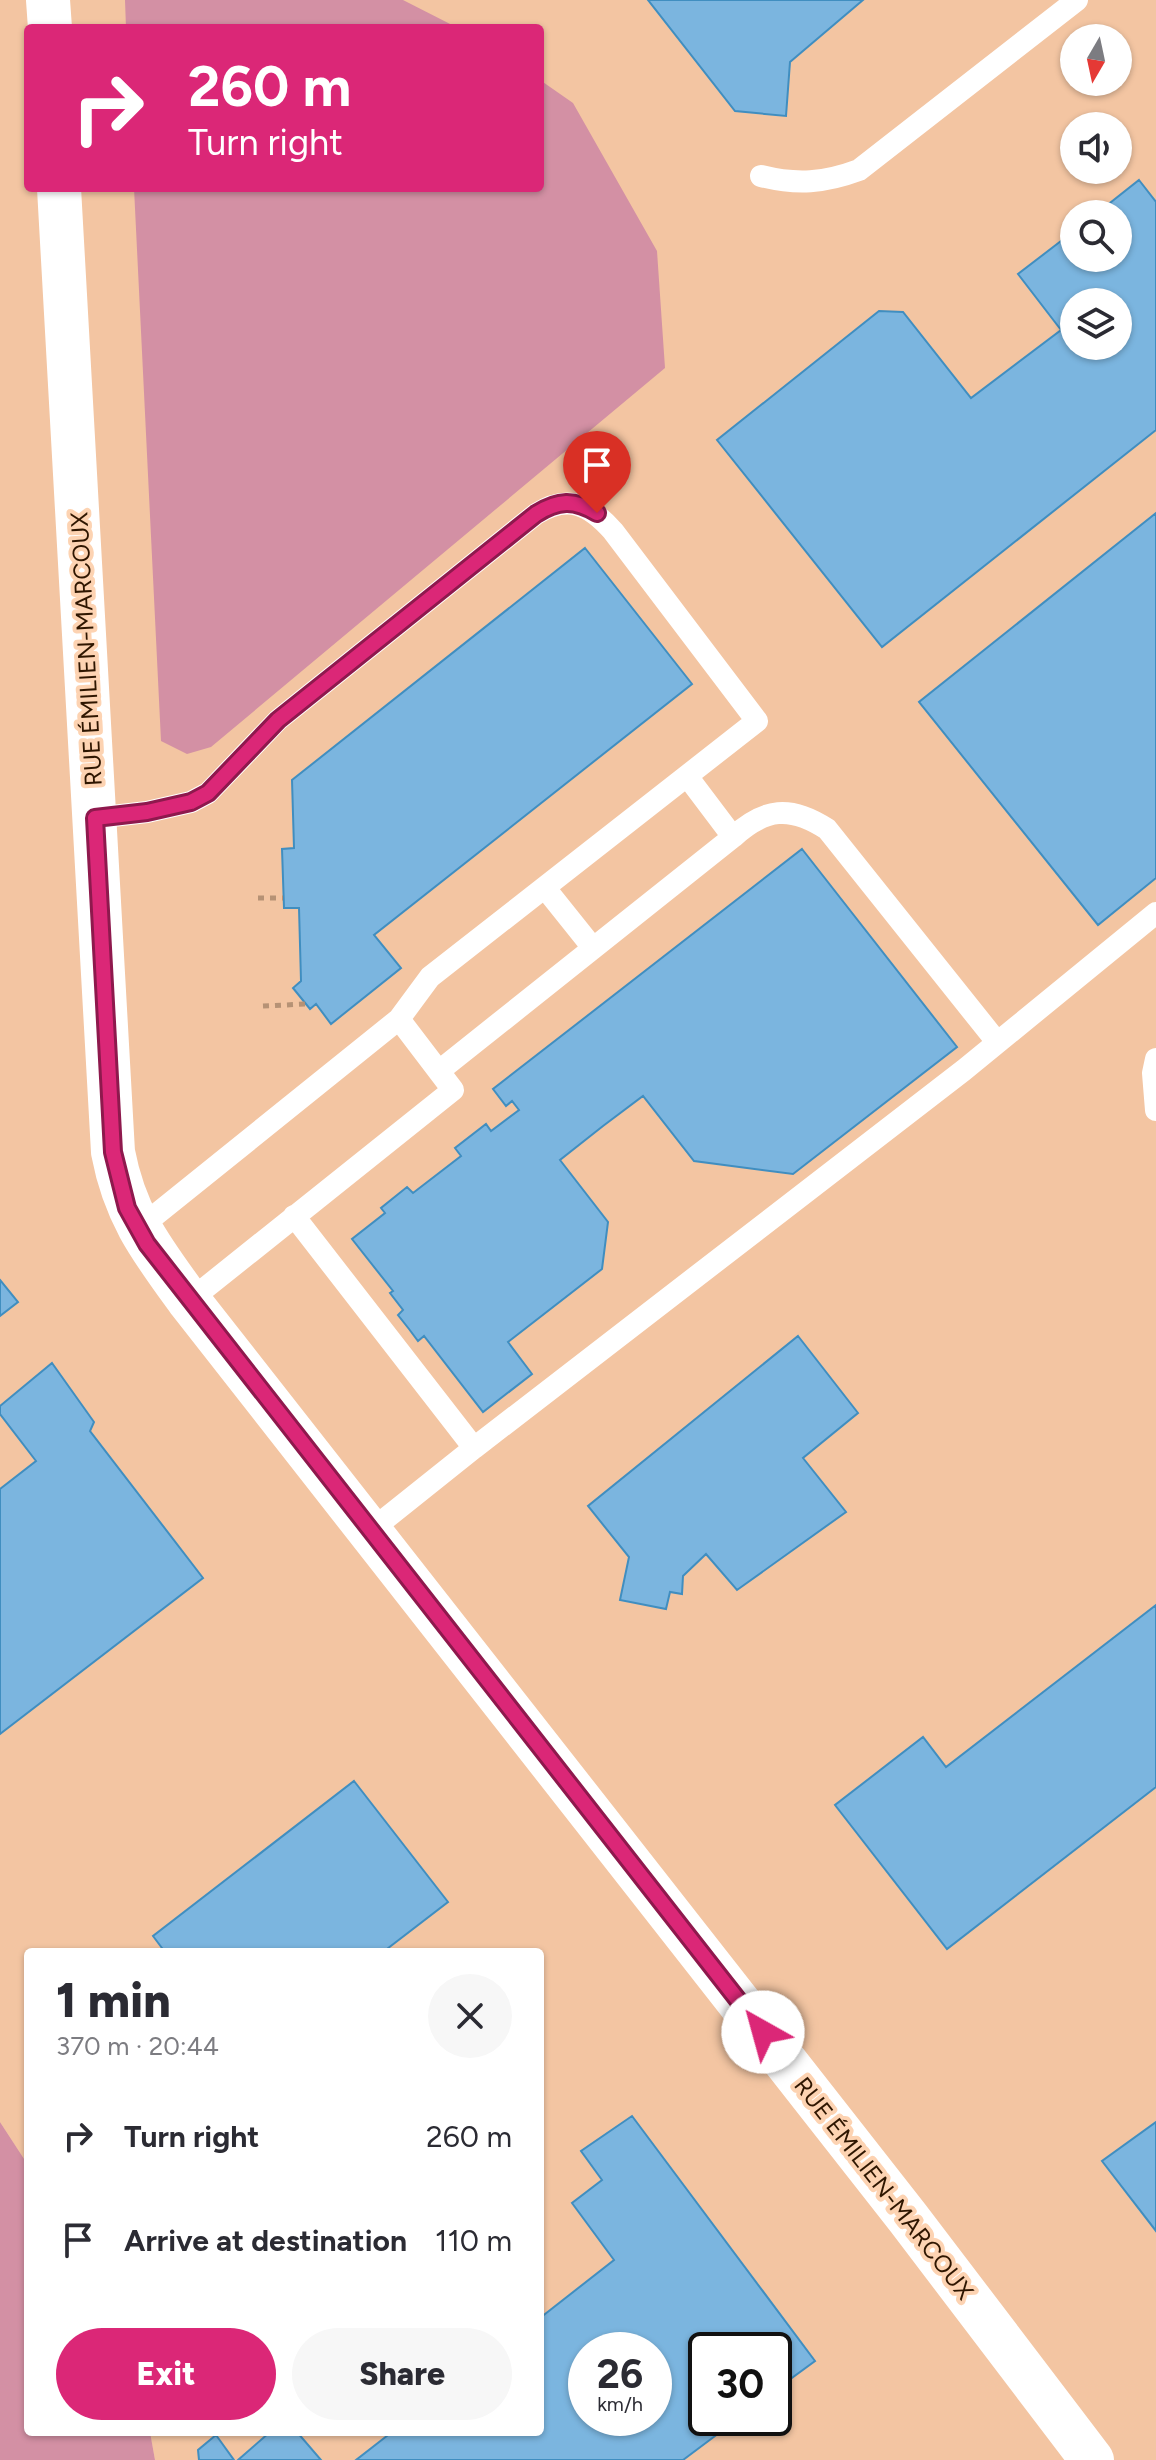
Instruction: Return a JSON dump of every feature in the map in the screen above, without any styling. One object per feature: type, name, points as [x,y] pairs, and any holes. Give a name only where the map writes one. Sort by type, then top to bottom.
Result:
[{"type":"street","points":[[48,0],[50,24]]},
{"type":"street","name":"RUE ÉMILIEN-MARCOUX","points":[[59,192],[113,1152],[119,1185],[138,1229],[189,1301],[908,2218],[1092,2460]]},
{"type":"lane","points":[[761,176],[804,184],[828,181],[859,170],[1077,0]]},
{"type":"lane","points":[[95,818],[147,812],[191,802],[208,793],[290,710],[536,514],[551,505],[568,501],[597,513],[613,531],[757,721],[430,977],[399,1019],[138,1229]]},
{"type":"lane","points":[[687,776],[733,837]]},
{"type":"lane","points":[[439,1071],[750,822],[776,813],[813,820],[827,829],[997,1042]]},
{"type":"lane","points":[[545,888],[593,948]]},
{"type":"lane","points":[[370,1531],[997,1042],[1156,913]]},
{"type":"lane","points":[[189,1301],[453,1090],[399,1019]]},
{"type":"lane","points":[[1156,1059],[1153,1073],[1156,1110]]},
{"type":"lane","points":[[294,1216],[474,1448]]},
{"type":"path","points":[[258,898],[283,898]]},
{"type":"path","points":[[263,1006],[306,1004]]},
{"type":"shaded area","points":[[0,0],[1156,0],[1156,2460],[155,2460],[151,2436],[544,2436],[544,1948],[24,1948],[24,2159],[0,2122]]},
{"type":"shaded area","points":[[125,0],[403,0],[450,24],[126,24]]},
{"type":"shaded area","points":[[544,83],[573,103],[657,251],[665,368],[211,747],[187,754],[161,741],[134,192],[544,192]]},
{"type":"shaded area","points":[[0,2122],[24,2159],[24,2436],[151,2436],[155,2460],[0,2460]]},
{"type":"building","points":[[648,0],[863,0],[790,62],[786,116],[735,111]]},
{"type":"building","points":[[1139,180],[1156,202],[1156,430],[882,647],[717,440],[879,311],[903,312],[971,398],[1060,331],[1060,360],[1132,360],[1132,288],[1060,288],[1060,329],[1018,274],[1060,242],[1060,272],[1132,272],[1132,200],[1114,200]]},
{"type":"building","points":[[1156,513],[1156,878],[1098,925],[919,702]]},
{"type":"building","points":[[585,548],[692,684],[374,935],[401,968],[331,1024],[316,1004],[310,1009],[293,988],[301,981],[299,908],[284,908],[282,849],[294,848],[292,780]]},
{"type":"building","points":[[802,849],[957,1047],[793,1174],[694,1161],[643,1096],[603,1126],[560,1160],[608,1222],[602,1269],[508,1342],[532,1374],[483,1412],[424,1336],[418,1341],[398,1315],[403,1310],[390,1293],[393,1291],[352,1239],[385,1213],[381,1208],[407,1187],[413,1193],[461,1156],[455,1148],[486,1124],[491,1131],[519,1110],[512,1101],[506,1106],[493,1089]]},
{"type":"building","points":[[0,1280],[18,1302],[0,1316]]},
{"type":"building","points":[[798,1336],[858,1413],[803,1458],[846,1512],[737,1590],[706,1554],[683,1576],[682,1594],[670,1592],[666,1609],[620,1600],[629,1557],[588,1506]]},
{"type":"building","points":[[52,1363],[94,1422],[90,1431],[203,1578],[0,1734],[0,1489],[36,1461],[0,1414],[0,1406]]},
{"type":"building","points":[[1156,1605],[1156,1787],[947,1949],[835,1805],[923,1737],[946,1767]]},
{"type":"building","points":[[354,1781],[448,1902],[388,1948],[162,1948],[153,1936]]},
{"type":"building","points":[[632,2116],[815,2361],[792,2378],[792,2332],[688,2332],[688,2436],[715,2436],[683,2460],[356,2460],[387,2436],[544,2436],[544,2315],[614,2260],[572,2203],[602,2180],[581,2151]]},
{"type":"building","points":[[1156,2122],[1156,2231],[1102,2161]]},
{"type":"building","points":[[217,2436],[234,2460],[199,2460],[198,2450]]},
{"type":"building","points":[[265,2436],[300,2436],[321,2460],[238,2460]]},
{"type":"route","points":[[597,513],[568,501],[551,505],[536,514],[278,720],[226,778],[208,793],[191,802],[147,812],[95,818],[113,1152],[127,1208],[147,1244],[763,2032]]}]
